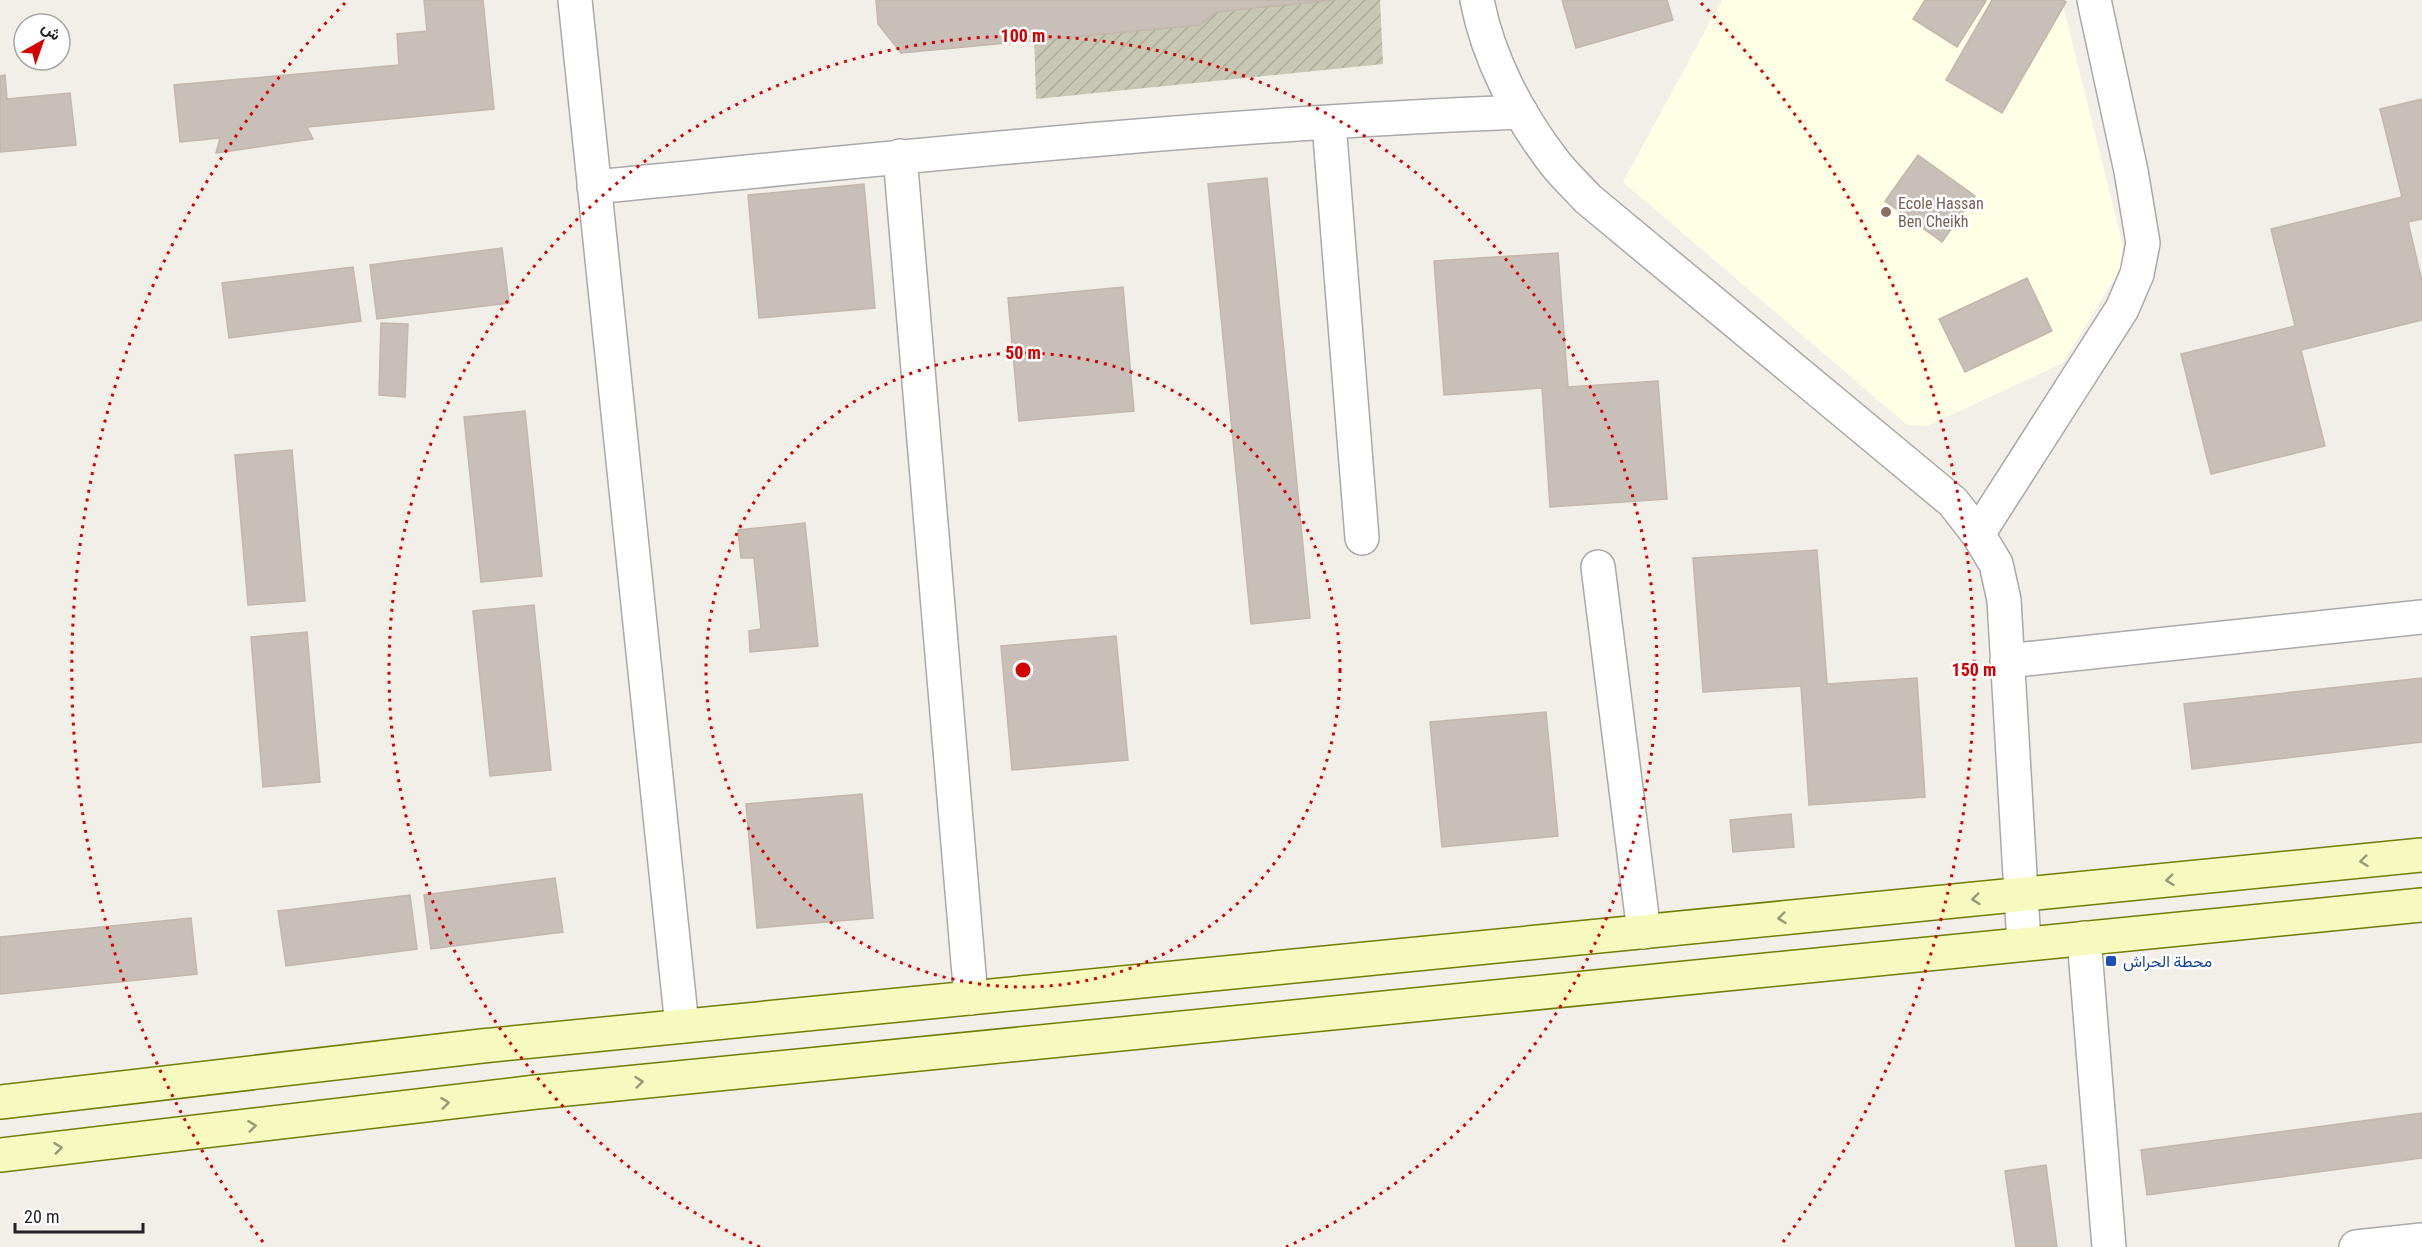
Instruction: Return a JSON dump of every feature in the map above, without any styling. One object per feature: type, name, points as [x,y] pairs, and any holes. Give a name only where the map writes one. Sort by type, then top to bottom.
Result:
[{"type":"street","points":[[575,0],[682,1026]]},
{"type":"street","points":[[1477,0],[1480,17],[1497,63],[1521,112],[1555,163],[1588,199],[1953,502],[1978,534],[1996,564],[2004,600],[2024,944]]},
{"type":"street","points":[[1978,534],[2122,309],[2137,274],[2143,243],[2131,171],[2094,0]]},
{"type":"street","points":[[594,187],[1049,142],[1521,112]]},
{"type":"street","points":[[1329,123],[1362,538]]},
{"type":"street","points":[[900,156],[970,998]]},
{"type":"street","points":[[1598,567],[1644,932]]},
{"type":"street","points":[[2007,661],[2422,617]]},
{"type":"street","points":[[0,1102],[482,1046],[2422,855]]},
{"type":"street","points":[[0,1155],[536,1092],[2422,905]]},
{"type":"street","points":[[2084,938],[2109,1247]]},
{"type":"street","points":[[2356,1247],[2422,1240]]},
{"type":"shaded area","points":[[1033,0],[1380,0],[1383,64],[1036,99]]},
{"type":"shaded area","name":"Ecole Hassan Ben Cheikh","points":[[1722,0],[2051,0],[2063,6],[2122,242],[2122,266],[2063,363],[1927,426],[1907,425],[1623,182]]},
{"type":"building","points":[[424,0],[483,0],[494,109],[307,127],[313,139],[216,153],[220,138],[180,142],[174,85],[399,65],[397,34],[427,31]]},
{"type":"building","points":[[876,0],[1335,0],[1216,12],[1200,25],[901,53],[878,24]]},
{"type":"building","points":[[1562,0],[1667,0],[1673,20],[1576,48]]},
{"type":"building","points":[[1925,0],[1986,1],[1957,47],[1913,19]]},
{"type":"building","points":[[1992,0],[2063,0],[2066,2],[2002,113],[1946,80]]},
{"type":"building","points":[[5,75],[7,99],[70,93],[76,145],[0,152],[0,76]]},
{"type":"building","points":[[2422,99],[2422,219],[2408,222],[2422,281],[2422,320],[2301,350],[2325,446],[2211,474],[2181,354],[2295,326],[2271,229],[2402,197],[2380,109]]},
{"type":"building","points":[[1918,155],[1975,196],[1942,242],[1885,201]]},
{"type":"building","points":[[1267,178],[1310,618],[1251,624],[1208,184]]},
{"type":"building","points":[[864,184],[875,308],[759,318],[748,195]]},
{"type":"building","points":[[502,248],[509,303],[377,319],[370,265]]},
{"type":"building","points":[[1558,253],[1568,387],[1658,381],[1667,499],[1550,507],[1542,388],[1444,395],[1434,261]]},
{"type":"building","points":[[353,267],[361,321],[229,338],[222,283]]},
{"type":"building","points":[[2027,278],[2052,331],[1965,372],[1939,319]]},
{"type":"building","points":[[1123,287],[1134,411],[1019,421],[1008,298]]},
{"type":"building","points":[[381,323],[408,324],[405,397],[379,395]]},
{"type":"building","points":[[525,411],[542,576],[481,582],[464,417]]},
{"type":"building","points":[[292,450],[305,601],[248,605],[235,455]]},
{"type":"building","points":[[805,523],[818,646],[750,652],[749,631],[761,629],[754,558],[741,558],[738,530]]},
{"type":"building","points":[[1817,550],[1827,684],[1917,678],[1925,797],[1809,805],[1801,686],[1703,692],[1693,558]]},
{"type":"building","points":[[534,605],[551,770],[490,776],[473,611]]},
{"type":"building","points":[[307,632],[320,782],[263,787],[251,637]]},
{"type":"building","points":[[1116,636],[1128,760],[1012,770],[1001,646]]},
{"type":"building","points":[[2422,678],[2422,742],[2192,769],[2184,704]]},
{"type":"building","points":[[1546,712],[1558,836],[1442,847],[1430,722]]},
{"type":"building","points":[[862,794],[873,918],[757,928],[746,804]]},
{"type":"building","points":[[1791,814],[1794,847],[1733,852],[1730,820]]},
{"type":"building","points":[[555,878],[563,932],[431,949],[424,895]]},
{"type":"building","points":[[410,895],[417,949],[286,966],[278,911]]},
{"type":"building","points":[[191,918],[197,974],[0,994],[0,937]]},
{"type":"building","points":[[2422,1113],[2422,1158],[2147,1195],[2141,1150]]},
{"type":"building","points":[[2046,1165],[2057,1247],[2016,1247],[2005,1171]]},
{"type":"place","name":"Ecole Hassan Ben Cheikh","points":[[1886,212]]},
{"type":"place","name":"محطة الحراش","points":[[2111,961]]}]
